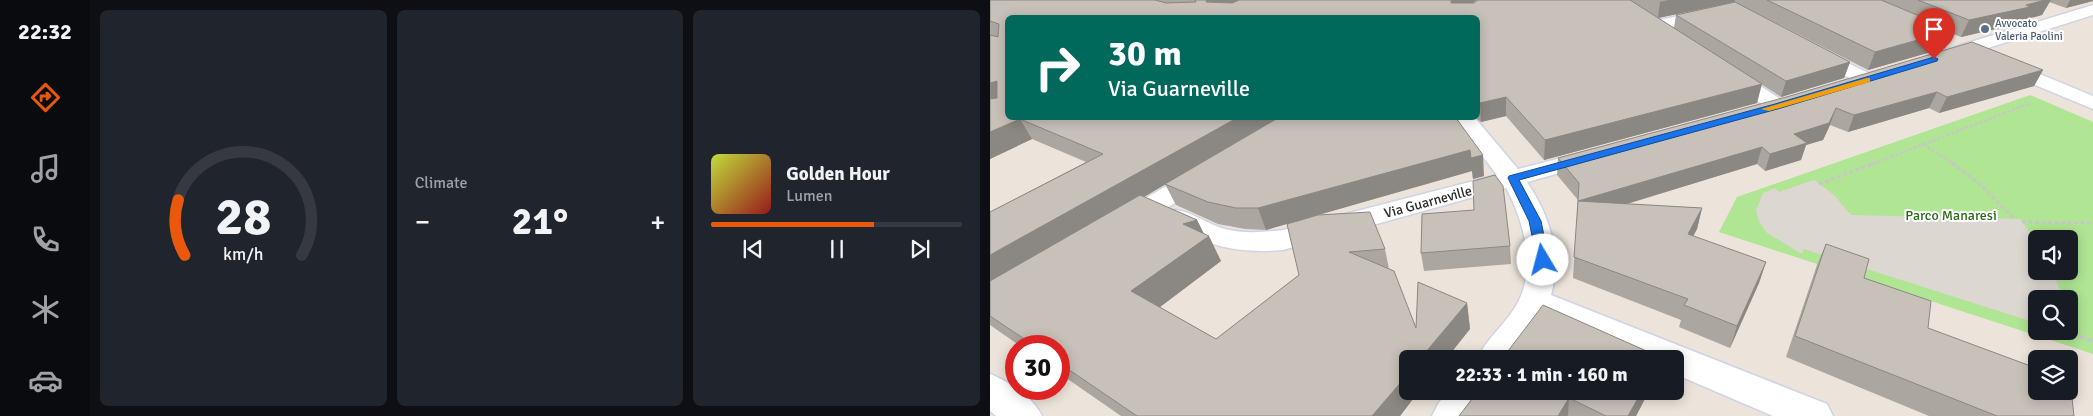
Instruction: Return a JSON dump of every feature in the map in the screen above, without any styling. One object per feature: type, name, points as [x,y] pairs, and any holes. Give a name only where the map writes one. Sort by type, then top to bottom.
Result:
[{"type":"street","points":[[2046,8],[2070,17]]},
{"type":"street","points":[[1923,63],[2093,10]]},
{"type":"street","points":[[1680,42],[1648,21],[1725,11]]},
{"type":"street","points":[[1940,38],[2093,102]]},
{"type":"street","points":[[1801,45],[1877,77],[1841,88]]},
{"type":"street","points":[[1713,63],[1787,103],[1750,114]]},
{"type":"street","points":[[1464,120],[1513,178],[1535,221],[1541,244],[1543,260],[1534,301],[1522,322],[1501,350]]},
{"type":"street","name":"Via Guarneville","points":[[1152,206],[1216,238],[1247,242],[1273,242],[1307,235],[1617,150]]},
{"type":"street","points":[[1110,232],[1220,164]]},
{"type":"street","points":[[1534,301],[1814,416]]},
{"type":"street","points":[[990,390],[1023,416]]},
{"type":"street","points":[[1451,416],[1463,400]]},
{"type":"path","points":[[1819,184],[2039,100]]},
{"type":"path","points":[[1923,144],[1955,163],[1977,181],[2014,219]]},
{"type":"path","points":[[2022,222],[2093,223]]},
{"type":"path","points":[[2078,336],[2093,341]]},
{"type":"green space","name":"Parco Manaresi","points":[[2030,95],[2093,122],[2093,354],[2050,340],[2078,340],[2078,290],[2028,290],[2028,333],[1719,232],[1737,197]]},
{"type":"shaded area","points":[[1814,180],[1834,195],[1851,215],[2020,219],[2028,230],[2028,280],[2056,280],[2060,290],[2028,290],[2028,320],[1804,249],[1802,254],[1767,233],[1759,222],[1756,210],[1763,193],[1775,188],[1779,192]]},
{"type":"building","points":[[990,0],[1155,0],[1166,3],[1207,0],[1206,2],[1232,3],[1239,0],[1451,0],[1451,3],[1474,3],[1478,0],[1630,0],[1762,84],[1545,140],[1506,97],[1480,103],[1480,15],[1005,15],[1005,120],[1018,120],[990,132],[990,99],[997,98],[997,81],[990,83],[990,35],[998,37],[999,24],[990,21]]},
{"type":"building","points":[[1767,0],[1881,0],[1953,30],[1875,52]]},
{"type":"building","points":[[1918,0],[2045,0],[2026,5],[2030,7],[1969,20]]},
{"type":"building","points":[[1735,2],[1850,62],[1786,81],[1676,15]]},
{"type":"building","points":[[1972,42],[2043,70],[1947,97],[1937,92],[1854,115],[1836,108],[1829,123],[1794,134],[1807,143],[1770,154],[1762,147],[1578,201],[1579,183],[1558,158],[1790,96]]},
{"type":"building","points":[[1022,120],[1233,120],[990,255],[990,212],[1103,154]]},
{"type":"building","points":[[1275,120],[1457,120],[1483,155],[1471,158],[1470,150],[1258,208],[1236,208],[1208,202],[1165,184]]},
{"type":"building","points":[[1495,175],[1503,186],[1510,246],[1421,253],[1422,214],[1474,210],[1473,181]]},
{"type":"building","points":[[1140,195],[1197,220],[1183,224],[1209,236],[1131,291],[1216,339],[1299,275],[1287,224],[1318,215],[1370,212],[1385,249],[1349,252],[1394,271],[1416,328],[1418,282],[1467,303],[1428,350],[1399,350],[1399,384],[1372,416],[1137,416],[1070,370],[1070,335],[1018,335],[990,316],[990,281]]},
{"type":"building","points":[[1578,201],[1702,208],[1688,234],[1766,262],[1737,326],[1684,305],[1688,299],[1574,257]]},
{"type":"building","points":[[1826,244],[1869,259],[1864,278],[1931,301],[1928,328],[2028,365],[2028,400],[2072,400],[2074,416],[1997,416],[1795,336]]},
{"type":"building","points":[[1543,305],[1644,350],[1509,350]]},
{"type":"building","points":[[1471,400],[1568,400],[1558,416],[1459,416]]},
{"type":"building","points":[[1573,400],[1637,400],[1628,416],[1606,416]]},
{"type":"slow traffic","points":[[1766,109],[1867,80]]},
{"type":"place","name":"Avvocato Valeria Paolini","points":[[1985,29]]},
{"type":"route","points":[[1543,260],[1535,221],[1513,178],[1778,106],[1934,59]]}]
